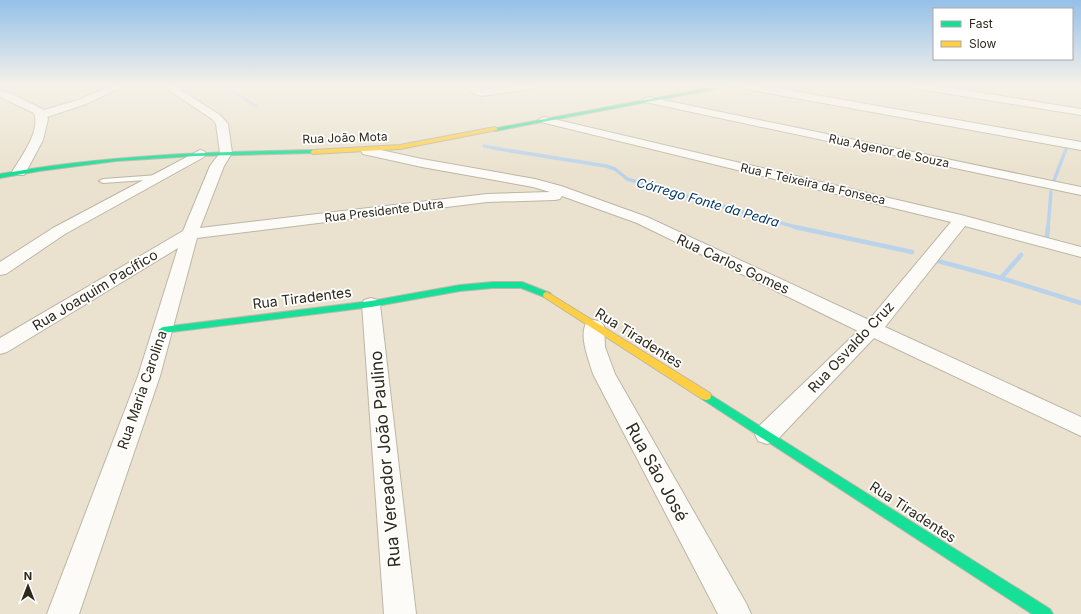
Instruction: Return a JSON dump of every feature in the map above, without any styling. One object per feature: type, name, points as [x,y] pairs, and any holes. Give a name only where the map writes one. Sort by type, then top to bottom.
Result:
[{"type":"main road","name":"Rua João Mota","points":[[0,176],[84,161],[214,152],[367,151],[419,145],[577,114]]},
{"type":"main road","name":"Rua Tiradentes","points":[[163,330],[370,304],[460,288],[493,285],[522,285],[552,297],[594,326],[767,434],[1045,614]]},
{"type":"street","points":[[19,172],[37,140],[42,119],[41,115],[45,114]]},
{"type":"street","points":[[197,114],[204,118],[211,127],[214,152]]},
{"type":"street","points":[[0,270],[59,231],[158,177],[214,152],[222,124],[211,114]]},
{"type":"street","name":"Rua Agenor de Souza","points":[[714,114],[1081,191]]},
{"type":"street","points":[[900,114],[1081,146]]},
{"type":"street","name":"Rua F Teixeira da Fonseca","points":[[544,120],[961,220],[1081,252]]},
{"type":"street","name":"Rua Carlos Gomes","points":[[367,151],[422,163],[535,183],[642,220],[1081,427]]},
{"type":"street","name":"Rua Maria Carolina","points":[[63,614],[148,376],[163,330],[214,152]]},
{"type":"street","name":"Rua Presidente Dutra","points":[[190,234],[487,198],[524,196],[578,197]]},
{"type":"street","name":"Rua Osvaldo Cruz","points":[[767,434],[872,329],[961,220]]},
{"type":"street","name":"Rua Joaquim Pacífico","points":[[0,346],[190,234]]},
{"type":"street","points":[[1044,242],[1081,266]]},
{"type":"street","name":"Rua Vereador João Paulino","points":[[370,304],[400,614]]},
{"type":"street","name":"Rua São José","points":[[594,326],[595,347],[604,374],[734,614]]},
{"type":"lane","points":[[103,181],[158,177]]},
{"type":"waterway","name":"Córrego Fonte da Pedra","points":[[484,146],[500,149]]},
{"type":"waterway","name":"Córrego Fonte da Pedra","points":[[493,148],[606,166],[615,169],[627,179],[797,227]]},
{"type":"waterway","points":[[1053,183],[1066,149]]},
{"type":"waterway","points":[[1048,228],[1051,192]]},
{"type":"waterway","name":"Córrego Fonte da Pedra","points":[[797,227],[912,252]]},
{"type":"waterway","points":[[1047,237],[1048,227]]},
{"type":"waterway","points":[[1001,278],[1021,255]]},
{"type":"waterway","name":"Córrego Fonte da Pedra","points":[[938,261],[1001,278]]},
{"type":"waterway","name":"Córrego Fonte da Pedra","points":[[1001,278],[1081,303]]},
{"type":"traffic: fast","points":[[495,129],[578,114]]},
{"type":"traffic: fast","points":[[0,176],[77,163],[155,156],[313,152]]},
{"type":"traffic: fast","points":[[163,330],[371,304],[460,288],[493,285],[522,285],[547,295]]},
{"type":"traffic: fast","points":[[706,396],[1045,614]]},
{"type":"traffic: slow","points":[[313,152],[400,147],[495,129]]},
{"type":"traffic: slow","points":[[547,295],[706,396]]}]
